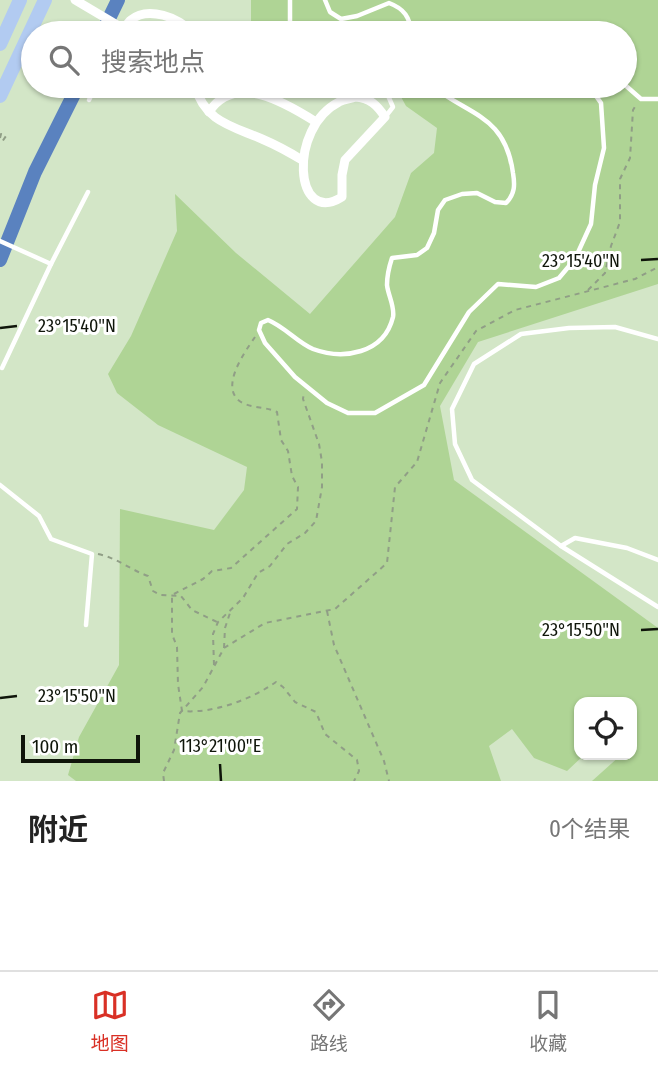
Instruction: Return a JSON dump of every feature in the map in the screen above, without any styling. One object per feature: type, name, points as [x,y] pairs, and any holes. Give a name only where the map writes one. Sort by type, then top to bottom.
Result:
[{"type":"main road","points":[[0,44],[20,0]]},
{"type":"main road","points":[[35,21],[45,0]]},
{"type":"main road","points":[[0,96],[21,51]]},
{"type":"street","points":[[75,0],[108,21]]},
{"type":"street","points":[[129,21],[142,15],[158,15],[178,21]]},
{"type":"street","points":[[201,98],[209,112],[224,125],[258,137],[302,160]]},
{"type":"street","points":[[209,112],[215,103],[223,98]]},
{"type":"street","points":[[272,98],[316,121]]},
{"type":"street","points":[[352,98],[339,102],[316,121],[307,140],[302,160],[304,180],[311,196],[321,203],[333,203],[342,197],[345,160],[385,117],[378,106],[366,98]]},
{"type":"lane","points":[[290,0],[290,21]]},
{"type":"lane","points":[[325,0],[330,12],[341,19],[357,16],[389,3],[400,7],[409,21]]},
{"type":"lane","points":[[637,96],[641,99],[658,99]]},
{"type":"lane","points":[[385,117],[393,107],[389,98]]},
{"type":"lane","points":[[450,98],[492,125],[505,140],[512,164],[512,197],[506,203],[495,202],[477,192],[445,200],[438,210],[434,233],[427,248],[417,255],[392,258],[387,284],[393,315],[387,331],[369,350],[342,356],[311,349],[282,326],[268,320],[261,323],[259,330],[265,343],[306,386],[327,403],[348,413],[376,413],[424,384],[469,312],[498,284],[536,287],[559,278],[575,259],[592,224],[595,185],[604,148],[601,103],[597,98]]},
{"type":"lane","points":[[2,368],[88,192]]},
{"type":"lane","points":[[0,241],[51,264]]},
{"type":"lane","points":[[658,339],[615,327],[569,328],[521,334],[474,364],[452,409],[455,444],[472,480],[561,546],[658,607]]},
{"type":"lane","points":[[0,485],[39,516],[51,539],[92,554],[86,625]]},
{"type":"lane","points":[[561,546],[575,538],[627,548],[658,560]]},
{"type":"path","points":[[586,292],[605,273],[620,222],[620,178],[630,158],[633,110],[641,99]]},
{"type":"path","points":[[0,138],[1,134],[6,136],[2,142]]},
{"type":"path","points":[[224,648],[265,623],[335,609],[387,563],[395,487],[417,462],[440,383],[476,331],[515,310],[635,279],[658,267]]},
{"type":"path","points":[[172,595],[203,579],[212,571],[231,568],[297,509],[298,487],[292,476],[288,452],[281,440],[277,412],[266,407],[245,404],[235,397],[231,384],[237,366],[259,330]]},
{"type":"path","points":[[214,666],[213,634],[218,622],[243,598],[258,573],[270,566],[287,544],[305,533],[316,521],[322,487],[322,462],[303,399],[306,386]]},
{"type":"path","points":[[92,554],[109,556],[131,566],[148,576],[153,591],[160,595],[181,596],[192,610],[218,622]]},
{"type":"path","points":[[164,781],[163,773],[174,750],[183,711],[178,684],[177,647],[172,634],[172,595]]},
{"type":"path","points":[[327,610],[334,645],[384,761],[389,781]]},
{"type":"path","points":[[183,711],[203,687],[224,648],[225,628],[230,612]]},
{"type":"path","points":[[183,711],[195,712],[260,694],[276,682],[295,702],[316,712],[325,734],[357,760],[359,771],[354,781]]},
{"type":"green space","points":[[251,0],[658,0],[658,284],[478,342],[440,406],[454,480],[658,628],[658,781],[592,781],[615,760],[637,760],[637,697],[574,697],[574,760],[579,760],[567,771],[534,758],[512,729],[489,746],[501,781],[76,781],[68,775],[79,737],[119,665],[120,509],[214,530],[244,490],[247,467],[158,425],[117,393],[108,374],[131,336],[177,231],[175,194],[236,253],[310,314],[395,217],[411,173],[434,153],[437,128],[406,106],[402,98],[637,98],[637,21],[251,21]]},
{"type":"waterway","points":[[108,21],[118,0]]},
{"type":"waterway","points":[[0,260],[35,172],[72,98]]}]
